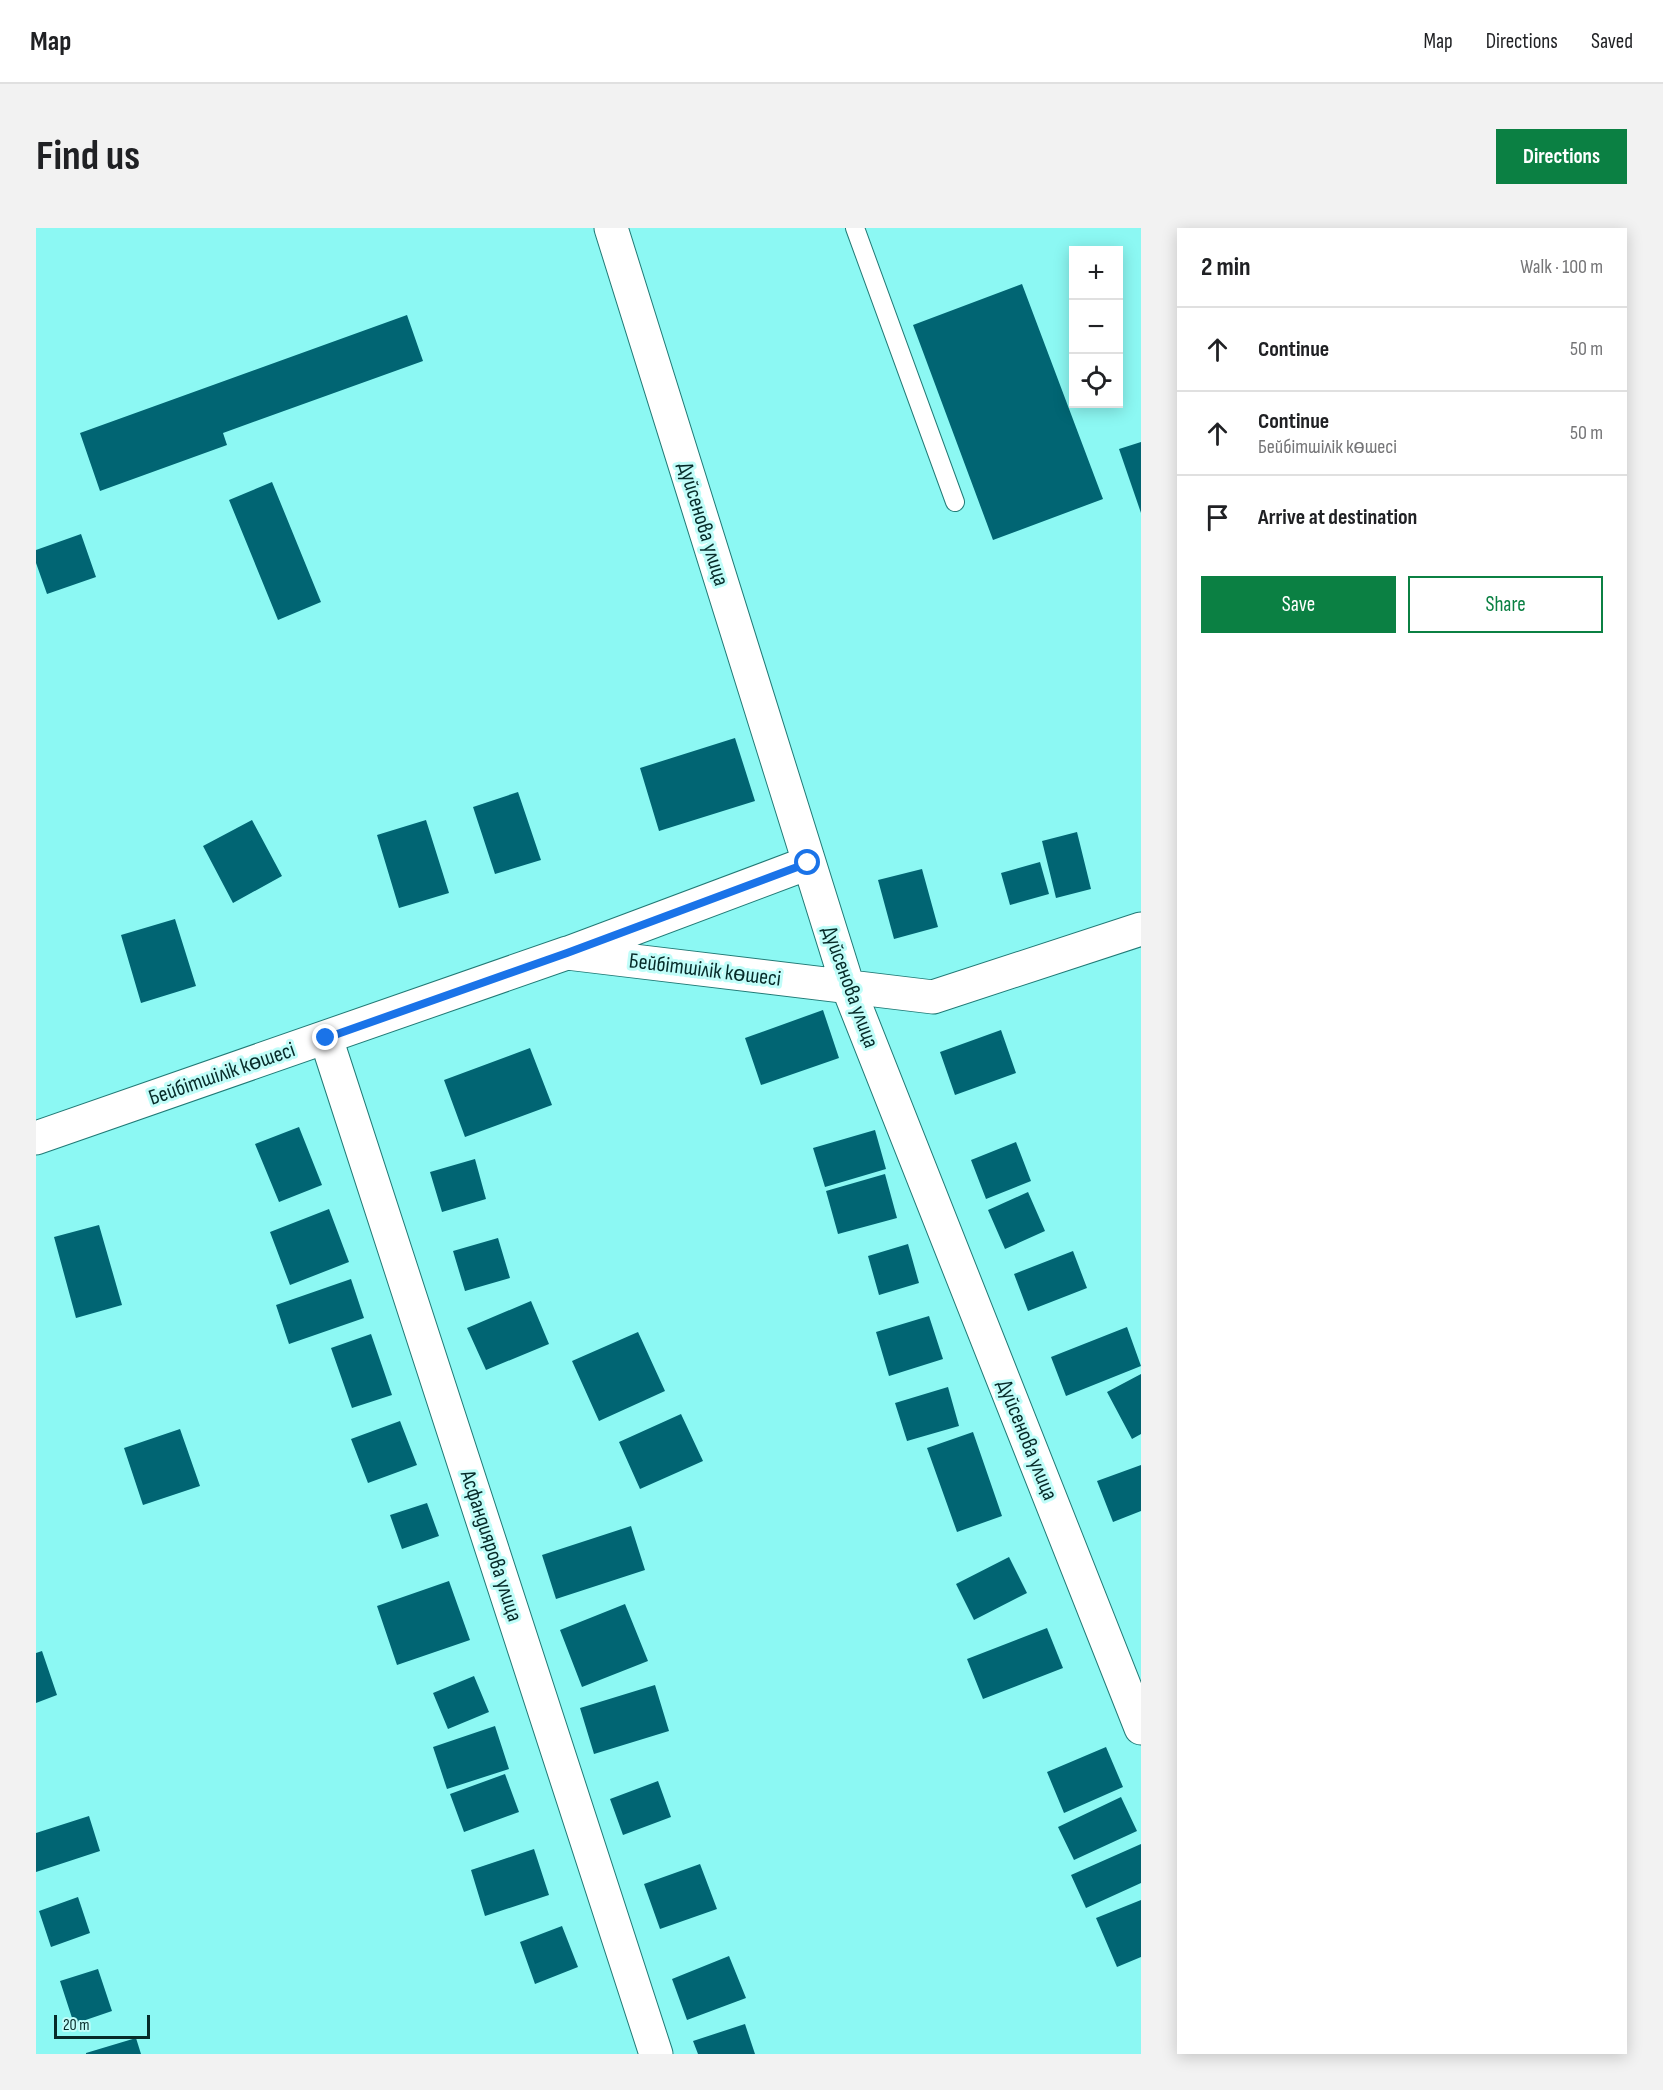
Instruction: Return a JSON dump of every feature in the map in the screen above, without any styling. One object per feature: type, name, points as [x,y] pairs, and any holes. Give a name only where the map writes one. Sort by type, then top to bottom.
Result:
[{"type":"street","name":"Дуйсенова улица","points":[[611,228],[848,987],[1141,1728]]},
{"type":"street","points":[[567,953],[808,863]]},
{"type":"street","name":"Бейбітшілік көшесі","points":[[36,1138],[567,953],[933,997],[1141,929]]},
{"type":"street","name":"Асфандиярова улица","points":[[326,1038],[656,2054]]},
{"type":"lane","points":[[855,228],[955,502]]},
{"type":"building","points":[[1022,284],[1103,499],[993,540],[913,325]]},
{"type":"building","points":[[407,315],[423,361],[223,433],[227,445],[100,491],[80,433]]},
{"type":"building","points":[[1141,442],[1141,513],[1119,449]]},
{"type":"building","points":[[272,482],[321,602],[278,620],[229,500]]},
{"type":"building","points":[[81,534],[96,577],[47,594],[36,563],[36,550]]},
{"type":"building","points":[[735,738],[755,801],[659,831],[640,768]]},
{"type":"building","points":[[518,792],[541,860],[495,874],[473,807]]},
{"type":"building","points":[[252,820],[282,876],[233,903],[203,846]]},
{"type":"building","points":[[426,820],[449,893],[399,908],[377,835]]},
{"type":"building","points":[[1077,832],[1091,889],[1056,898],[1042,841]]},
{"type":"building","points":[[1040,862],[1049,894],[1010,905],[1001,873]]},
{"type":"building","points":[[922,869],[938,927],[894,939],[878,880]]},
{"type":"building","points":[[175,919],[196,986],[141,1003],[121,935]]},
{"type":"building","points":[[823,1010],[839,1058],[761,1085],[745,1038]]},
{"type":"building","points":[[1001,1030],[1016,1073],[955,1095],[940,1052]]},
{"type":"building","points":[[530,1048],[552,1105],[465,1137],[444,1080]]},
{"type":"building","points":[[299,1127],[322,1185],[279,1202],[255,1144]]},
{"type":"building","points":[[875,1130],[886,1169],[825,1187],[813,1148]]},
{"type":"building","points":[[1016,1142],[1031,1181],[986,1199],[971,1160]]},
{"type":"building","points":[[475,1159],[486,1199],[442,1212],[430,1172]]},
{"type":"building","points":[[885,1174],[897,1218],[838,1234],[826,1191]]},
{"type":"building","points":[[1028,1192],[1045,1231],[1005,1249],[988,1210]]},
{"type":"building","points":[[329,1209],[349,1262],[290,1285],[270,1232]]},
{"type":"building","points":[[99,1225],[122,1305],[76,1318],[54,1237]]},
{"type":"building","points":[[498,1238],[510,1278],[465,1291],[453,1251]]},
{"type":"building","points":[[908,1244],[919,1283],[879,1295],[868,1256]]},
{"type":"building","points":[[1073,1251],[1087,1288],[1028,1311],[1014,1274]]},
{"type":"building","points":[[351,1279],[364,1318],[289,1344],[276,1305]]},
{"type":"building","points":[[531,1301],[549,1344],[486,1370],[467,1328]]},
{"type":"building","points":[[929,1316],[943,1359],[889,1376],[876,1332]]},
{"type":"building","points":[[1127,1327],[1141,1366],[1066,1396],[1051,1357]]},
{"type":"building","points":[[638,1332],[665,1391],[599,1421],[572,1361]]},
{"type":"building","points":[[371,1334],[392,1395],[352,1408],[331,1348]]},
{"type":"building","points":[[1141,1374],[1141,1434],[1132,1439],[1107,1392]]},
{"type":"building","points":[[948,1387],[959,1426],[907,1441],[895,1403]]},
{"type":"building","points":[[681,1414],[703,1461],[640,1489],[619,1442]]},
{"type":"building","points":[[400,1421],[417,1465],[368,1483],[351,1439]]},
{"type":"building","points":[[180,1429],[200,1486],[143,1505],[124,1448]]},
{"type":"building","points":[[973,1432],[1002,1516],[957,1532],[927,1448]]},
{"type":"building","points":[[1141,1465],[1141,1511],[1113,1522],[1097,1481]]},
{"type":"building","points":[[427,1503],[439,1536],[402,1549],[390,1515]]},
{"type":"building","points":[[631,1526],[645,1570],[556,1599],[542,1555]]},
{"type":"building","points":[[1009,1557],[1027,1593],[974,1620],[956,1584]]},
{"type":"building","points":[[449,1581],[470,1640],[397,1665],[377,1606]]},
{"type":"building","points":[[625,1604],[648,1661],[582,1687],[560,1630]]},
{"type":"building","points":[[1047,1628],[1063,1668],[983,1699],[967,1659]]},
{"type":"building","points":[[42,1651],[57,1695],[36,1703],[36,1653]]},
{"type":"building","points":[[474,1676],[489,1712],[448,1729],[433,1693]]},
{"type":"building","points":[[655,1685],[669,1731],[594,1754],[580,1708]]},
{"type":"building","points":[[495,1726],[509,1769],[447,1789],[433,1747]]},
{"type":"building","points":[[1106,1747],[1123,1787],[1064,1813],[1047,1772]]},
{"type":"building","points":[[505,1774],[519,1812],[464,1832],[450,1794]]},
{"type":"building","points":[[658,1781],[671,1817],[623,1835],[610,1799]]},
{"type":"building","points":[[1121,1797],[1137,1831],[1074,1860],[1058,1827]]},
{"type":"building","points":[[89,1816],[100,1851],[36,1872],[36,1833]]},
{"type":"building","points":[[1141,1844],[1141,1883],[1086,1908],[1071,1875]]},
{"type":"building","points":[[534,1849],[549,1895],[485,1916],[471,1870]]},
{"type":"building","points":[[700,1864],[717,1909],[660,1929],[644,1884]]},
{"type":"building","points":[[78,1897],[90,1933],[51,1947],[39,1911]]},
{"type":"building","points":[[1141,1900],[1141,1957],[1117,1967],[1096,1918]]},
{"type":"building","points":[[562,1926],[578,1967],[535,1984],[520,1942]]},
{"type":"building","points":[[729,1956],[746,1998],[687,2020],[672,1979]]},
{"type":"building","points":[[98,1969],[112,2011],[74,2024],[60,1981]]},
{"type":"building","points":[[745,2024],[755,2054],[698,2054],[693,2041]]},
{"type":"building","points":[[136,2038],[141,2054],[86,2054],[86,2053]]},
{"type":"route","points":[[326,1038],[567,953],[808,863]]}]
